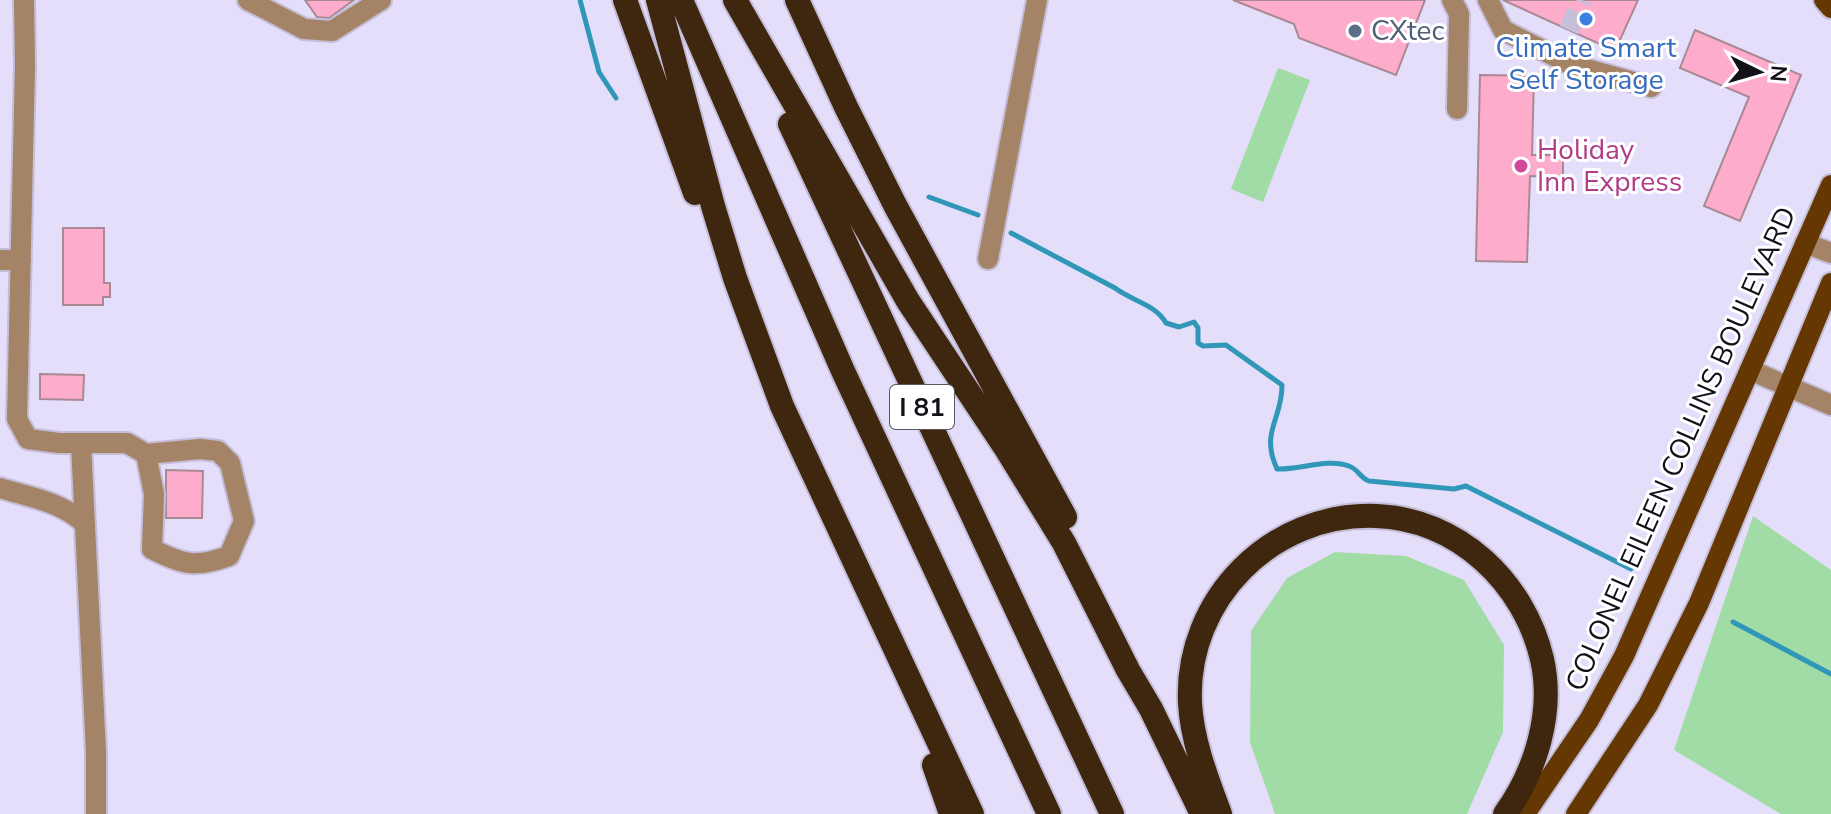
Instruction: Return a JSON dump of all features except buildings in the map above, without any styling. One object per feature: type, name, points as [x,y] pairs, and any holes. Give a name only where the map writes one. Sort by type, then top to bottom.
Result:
[{"type":"highway","points":[[625,0],[700,207],[735,278]]},
{"type":"highway","points":[[658,0],[713,206],[735,278],[782,406],[972,814]]},
{"type":"highway","name":"I 81","points":[[681,0],[843,371],[1049,814]]},
{"type":"highway","points":[[734,0],[908,301],[1064,543],[1202,814]]},
{"type":"highway","name":"I 81","points":[[734,0],[1112,814]]},
{"type":"highway","points":[[797,0],[895,205],[1061,508],[1151,709]]},
{"type":"highway","points":[[1220,814],[1195,736],[1190,703],[1192,663],[1202,626],[1219,594],[1249,561],[1272,545],[1308,528],[1347,517],[1375,516],[1399,518],[1441,531],[1476,552],[1500,574],[1524,610],[1539,645],[1546,675],[1544,723],[1532,764],[1505,814]]},
{"type":"highway","points":[[895,649],[951,814]]},
{"type":"main road","points":[[1824,0],[1831,8]]},
{"type":"main road","name":"COLONEL EILEEN COLLINS BOULEVARD","points":[[1525,814],[1589,720],[1624,656],[1831,185]]},
{"type":"main road","points":[[1576,814],[1640,718],[1699,603],[1831,283]]},
{"type":"street","points":[[24,0],[25,51],[10,260],[17,419],[28,439],[127,443],[146,454],[200,449],[218,451],[230,463],[244,521],[229,556],[206,564],[179,563],[152,549],[154,494],[146,454]]},
{"type":"street","points":[[248,0],[304,29],[332,31],[381,0]]},
{"type":"street","points":[[988,259],[1037,0]]},
{"type":"street","points":[[1452,0],[1459,14],[1457,109]]},
{"type":"street","points":[[1488,0],[1503,30],[1572,65],[1651,87]]},
{"type":"street","points":[[1805,243],[1831,253]]},
{"type":"street","points":[[1750,370],[1831,405]]},
{"type":"street","points":[[81,443],[96,753],[96,814]]},
{"type":"street","points":[[0,488],[72,511],[85,524]]},
{"type":"green space","points":[[1278,68],[1310,80],[1263,202],[1231,189]]},
{"type":"green space","points":[[1753,516],[1831,570],[1831,814],[1781,814],[1674,750]]},
{"type":"green space","points":[[1335,552],[1406,556],[1464,580],[1504,645],[1503,732],[1467,814],[1275,814],[1250,742],[1251,631],[1287,578]]},
{"type":"waterway","points":[[580,0],[599,72],[616,98]]},
{"type":"waterway","points":[[929,197],[978,215]]},
{"type":"waterway","points":[[1011,233],[1150,307],[1166,323],[1179,327],[1194,322],[1198,328],[1198,343],[1203,346],[1226,345],[1282,385],[1271,435],[1272,456],[1277,469],[1341,464],[1352,467],[1369,481],[1454,489],[1466,486],[1631,569]]},
{"type":"waterway","points":[[1733,622],[1831,674]]},
{"type":"tunnel","points":[[1569,30],[1582,0]]},
{"type":"place","name":"Climate Smart Self Storage","points":[[1586,19]]},
{"type":"place","name":"CXtec","points":[[1355,31]]},
{"type":"place","name":"Holiday Inn Express","points":[[1521,166]]}]
